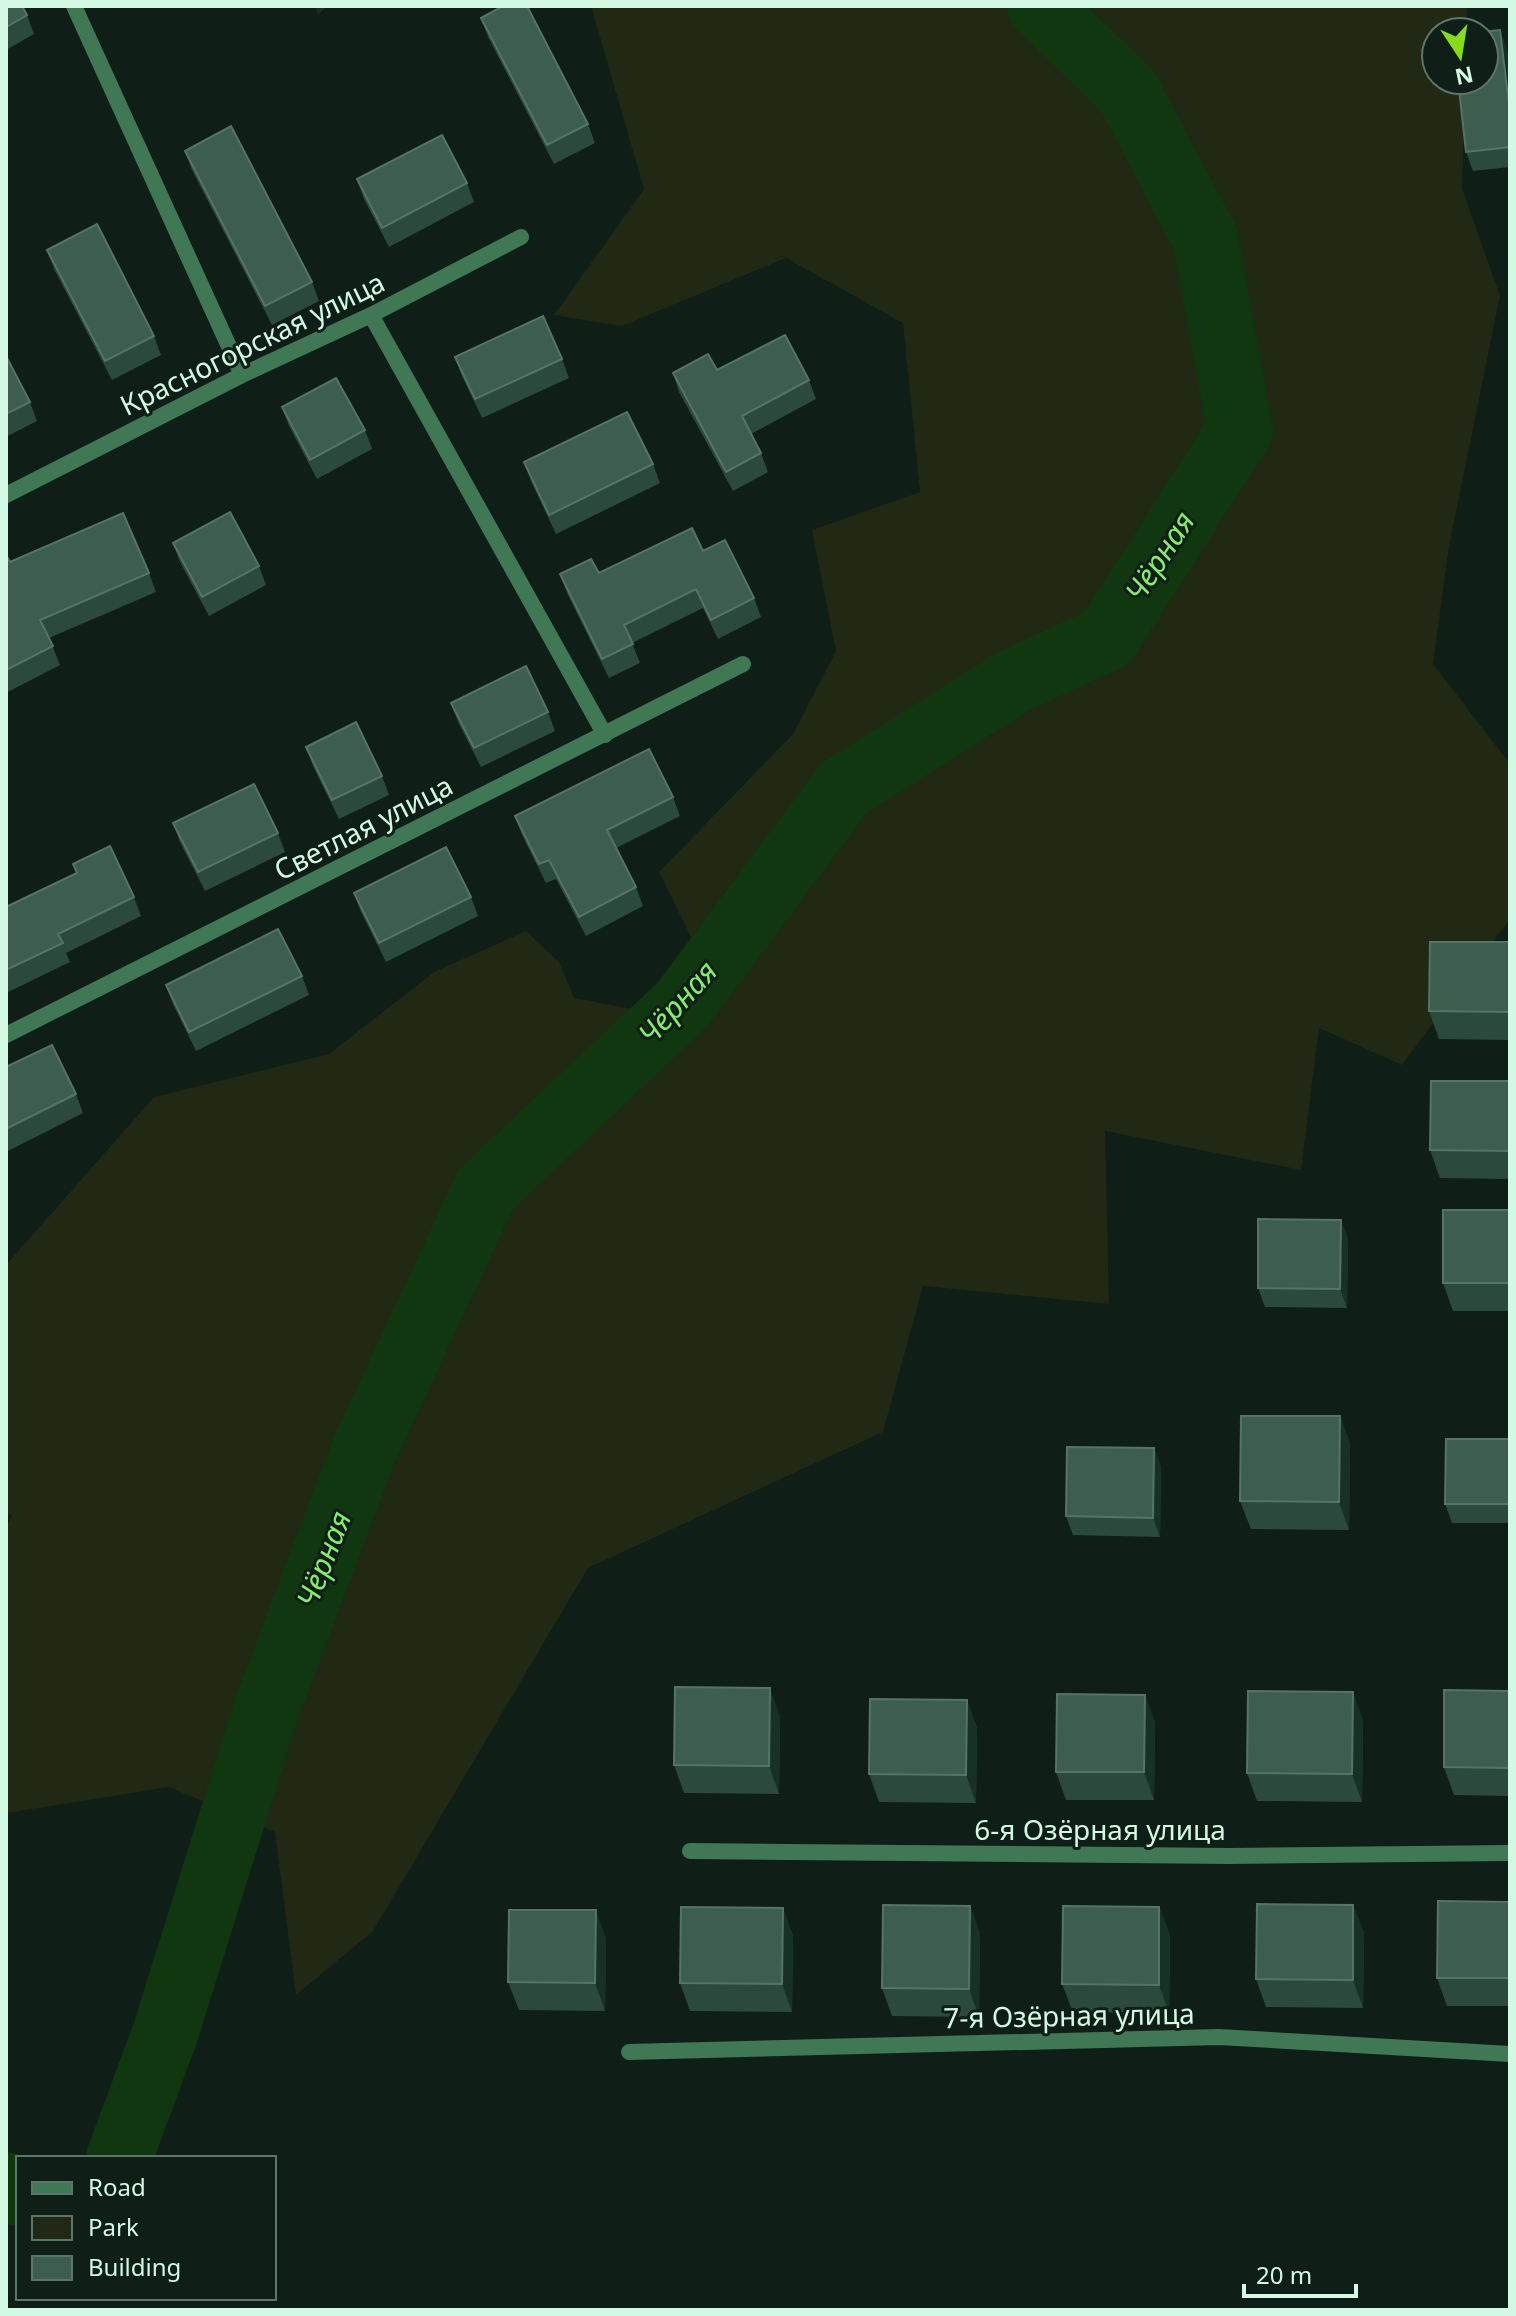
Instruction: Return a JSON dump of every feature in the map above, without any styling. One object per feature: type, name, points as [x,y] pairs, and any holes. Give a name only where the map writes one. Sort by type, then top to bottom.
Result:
[{"type":"street","points":[[74,6],[242,375]]},
{"type":"street","name":"Красногорская улица","points":[[6,495],[242,375],[371,315],[521,237]]},
{"type":"street","points":[[371,315],[605,735]]},
{"type":"street","name":"Светлая улица","points":[[6,1035],[743,664]]},
{"type":"street","name":"6-я Озёрная улица","points":[[690,1851],[1229,1856],[1510,1853]]},
{"type":"street","name":"7-я Озёрная улица","points":[[629,2052],[1219,2037],[1510,2054]]},
{"type":"green space","points":[[591,6],[1467,6],[1467,16],[1420,16],[1420,96],[1465,96],[1462,188],[1500,296],[1449,546],[1433,664],[1510,764],[1510,919],[1402,1065],[1319,1028],[1301,1170],[1105,1131],[1109,1304],[923,1286],[883,1432],[588,1568],[373,1931],[296,1995],[275,1832],[169,1787],[6,1813],[6,1528],[12,1515],[6,1513],[6,1265],[154,1097],[329,1054],[434,972],[526,931],[559,962],[574,998],[658,1014],[691,937],[659,872],[793,734],[836,651],[812,530],[920,492],[903,323],[786,258],[622,326],[554,315],[644,189]]},
{"type":"building","points":[[6,6],[22,6],[27,15],[6,27]]},
{"type":"building","points":[[503,6],[527,6],[588,124],[547,145],[481,18]]},
{"type":"building","points":[[1500,30],[1510,113],[1510,147],[1466,152],[1460,96],[1500,96]]},
{"type":"building","points":[[231,126],[312,282],[265,306],[185,151]]},
{"type":"building","points":[[442,135],[467,183],[382,228],[357,179]]},
{"type":"building","points":[[97,224],[154,336],[105,361],[47,250]]},
{"type":"building","points":[[543,316],[562,359],[475,399],[455,357]]},
{"type":"building","points":[[785,335],[809,380],[742,416],[761,453],[726,472],[673,373],[708,354],[717,370]]},
{"type":"building","points":[[6,356],[30,402],[6,414]]},
{"type":"building","points":[[336,378],[365,430],[310,460],[282,407]]},
{"type":"building","points":[[627,412],[653,464],[549,515],[524,462]]},
{"type":"building","points":[[230,512],[259,566],[202,597],[173,543]]},
{"type":"building","points":[[123,513],[149,573],[40,620],[53,646],[6,670],[6,555],[10,562]]},
{"type":"building","points":[[692,528],[703,551],[725,540],[754,598],[711,620],[696,589],[624,625],[633,644],[602,659],[560,574],[591,559],[599,573]]},
{"type":"building","points":[[526,666],[548,712],[474,748],[451,703]]},
{"type":"building","points":[[356,722],[382,776],[332,800],[306,747]]},
{"type":"building","points":[[649,749],[673,797],[607,830],[636,887],[579,917],[549,860],[539,864],[515,816]]},
{"type":"building","points":[[254,784],[278,833],[198,872],[173,823]]},
{"type":"building","points":[[110,846],[134,897],[58,934],[63,943],[6,970],[6,907],[77,873],[73,864]]},
{"type":"building","points":[[446,847],[471,897],[379,943],[354,893]]},
{"type":"building","points":[[278,929],[302,976],[189,1032],[166,985]]},
{"type":"building","points":[[1430,942],[1510,942],[1510,1012],[1429,1011]]},
{"type":"building","points":[[52,1045],[76,1094],[6,1129],[6,1067]]},
{"type":"building","points":[[1431,1081],[1510,1081],[1510,1151],[1430,1150]]},
{"type":"building","points":[[1443,1210],[1510,1210],[1510,1283],[1443,1283]]},
{"type":"building","points":[[1258,1219],[1341,1220],[1340,1289],[1258,1288]]},
{"type":"building","points":[[1241,1416],[1340,1416],[1339,1502],[1240,1501]]},
{"type":"building","points":[[1446,1439],[1510,1439],[1510,1504],[1445,1504]]},
{"type":"building","points":[[1067,1447],[1154,1448],[1153,1518],[1066,1516]]},
{"type":"building","points":[[675,1687],[770,1688],[769,1766],[674,1765]]},
{"type":"building","points":[[1444,1690],[1510,1691],[1510,1768],[1444,1767]]},
{"type":"building","points":[[1248,1691],[1353,1692],[1352,1774],[1247,1773]]},
{"type":"building","points":[[1057,1694],[1145,1695],[1144,1772],[1056,1772]]},
{"type":"building","points":[[870,1699],[967,1700],[966,1775],[869,1774]]},
{"type":"building","points":[[1438,1901],[1510,1902],[1510,1978],[1437,1978]]},
{"type":"building","points":[[1257,1904],[1353,1905],[1353,1980],[1256,1979]]},
{"type":"building","points":[[883,1905],[970,1906],[969,1989],[882,1988]]},
{"type":"building","points":[[1063,1906],[1159,1907],[1159,1985],[1062,1984]]},
{"type":"building","points":[[681,1907],[783,1908],[782,1984],[680,1983]]},
{"type":"building","points":[[509,1910],[596,1910],[595,1983],[508,1982]]},
{"type":"waterway","name":"Чёрная","points":[[120,2156],[165,2034],[266,1710],[364,1450],[486,1189],[683,1004],[844,788],[1014,681],[1107,638],[1240,430],[1205,238],[1128,92],[1040,6]]},
{"type":"waterway","name":"Чёрная","points":[[6,2185],[16,2192]]}]
